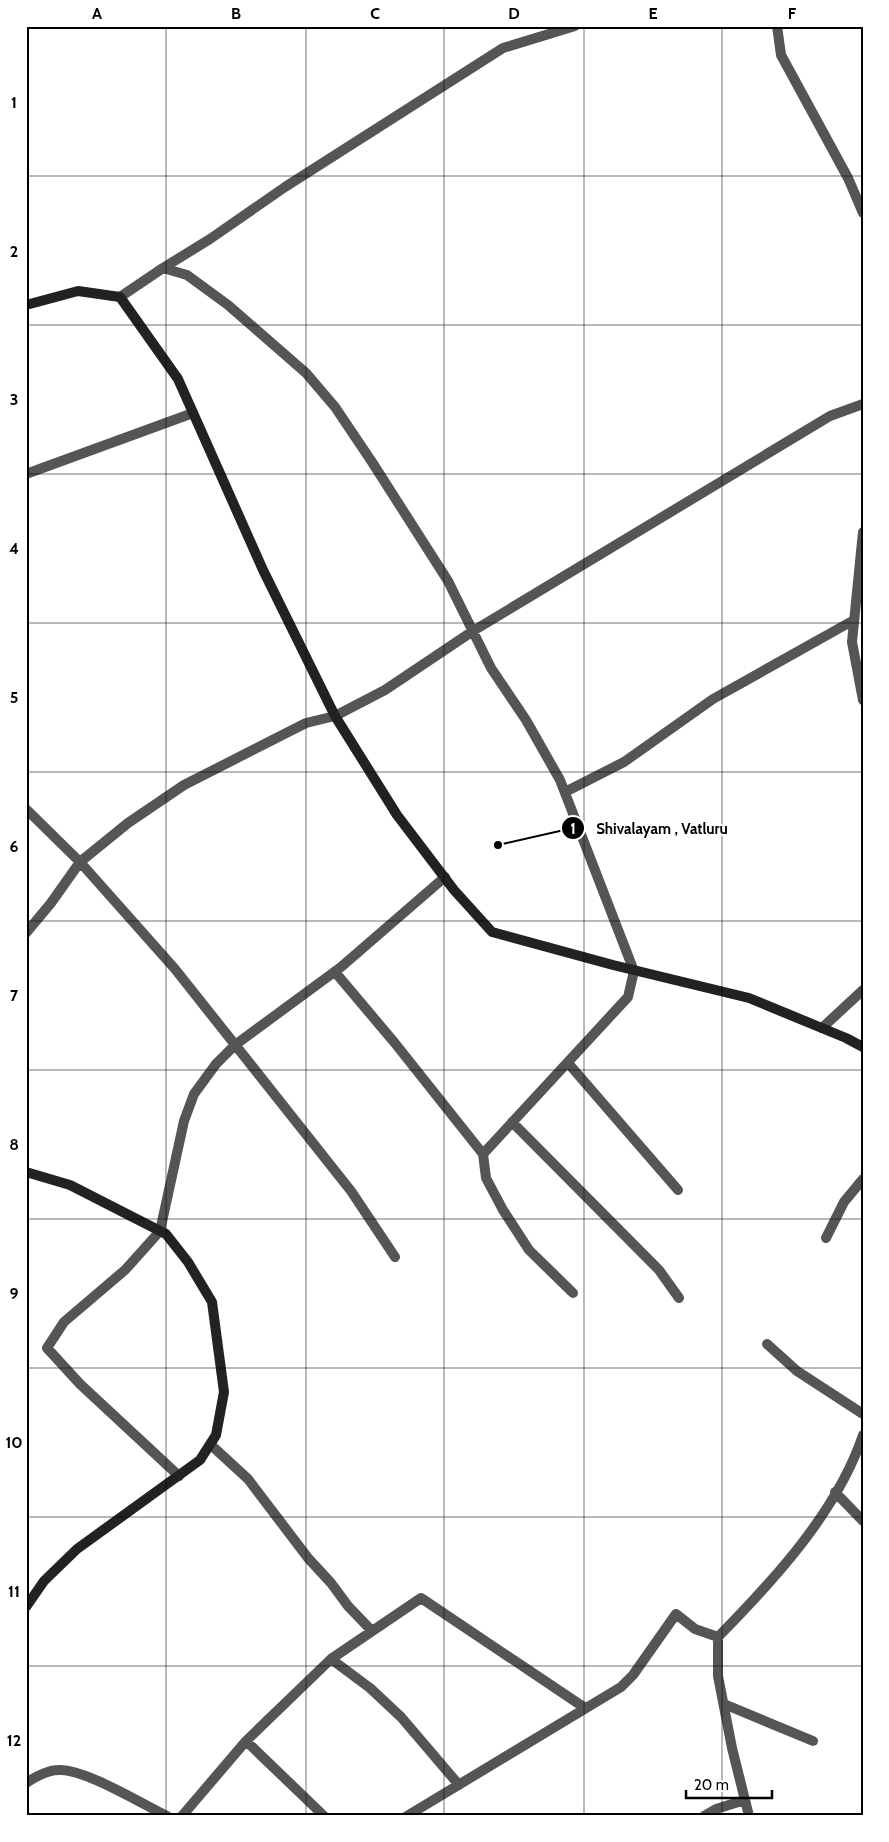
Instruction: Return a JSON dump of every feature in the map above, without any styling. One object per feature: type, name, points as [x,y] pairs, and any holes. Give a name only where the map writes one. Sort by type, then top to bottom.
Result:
[{"type":"street","points":[[26,305],[78,291],[120,297],[210,239],[317,166],[503,48],[575,26]]},
{"type":"street","points":[[777,26],[781,55],[848,178],[863,213]]},
{"type":"street","points":[[164,268],[187,275],[228,305],[306,373],[335,407],[372,462],[448,581],[491,668],[526,720],[560,780],[634,971],[628,997],[483,1154]]},
{"type":"street","points":[[120,297],[178,379],[263,570],[335,716],[397,816],[445,877],[492,932],[634,971],[749,998],[863,1047]]},
{"type":"street","points":[[26,933],[51,903],[80,862],[128,823],[184,785],[306,723],[335,716],[385,690],[473,631],[830,416],[863,404]]},
{"type":"street","points":[[26,474],[194,413]]},
{"type":"street","points":[[863,532],[852,642],[863,700]]},
{"type":"street","points":[[565,792],[624,762],[713,699],[854,620]]},
{"type":"street","points":[[26,809],[80,862],[175,969],[351,1191],[395,1257]]},
{"type":"street","points":[[179,1476],[80,1384],[47,1348],[64,1322],[125,1270],[160,1231],[184,1121],[194,1094],[216,1064],[235,1045],[335,972],[445,877]]},
{"type":"street","points":[[335,972],[394,1042],[483,1154],[486,1178],[524,1242],[573,1293]]},
{"type":"street","points":[[822,1028],[863,990]]},
{"type":"street","points":[[568,1063],[678,1190]]},
{"type":"street","points":[[512,1122],[652,1263],[679,1298]]},
{"type":"street","points":[[26,1172],[70,1185],[166,1234],[188,1262],[212,1302],[224,1392],[216,1435],[200,1460],[76,1549],[44,1581],[26,1607]]},
{"type":"street","points":[[826,1238],[844,1202],[863,1179]]},
{"type":"street","points":[[767,1344],[797,1371],[863,1414]]},
{"type":"street","points":[[748,1816],[718,1676],[718,1637],[793,1556],[835,1492],[863,1435]]},
{"type":"street","points":[[211,1444],[248,1479],[308,1558],[331,1583],[348,1606],[371,1630]]},
{"type":"street","points":[[835,1492],[863,1521]]},
{"type":"street","points":[[182,1816],[199,1793],[246,1741],[331,1659],[371,1630],[421,1598],[585,1708]]},
{"type":"street","points":[[407,1816],[621,1687],[633,1675],[676,1614],[695,1629],[718,1637]]},
{"type":"street","points":[[331,1659],[370,1688],[401,1717],[459,1786]]},
{"type":"street","points":[[724,1704],[813,1741]]},
{"type":"street","points":[[246,1741],[324,1816]]},
{"type":"street","points":[[26,1783],[46,1773],[59,1770],[79,1774],[167,1816]]},
{"type":"street","points":[[704,1816],[716,1809],[745,1800]]},
{"type":"place","name":"Shivalayam , Vatluru","points":[[498,845]]}]
